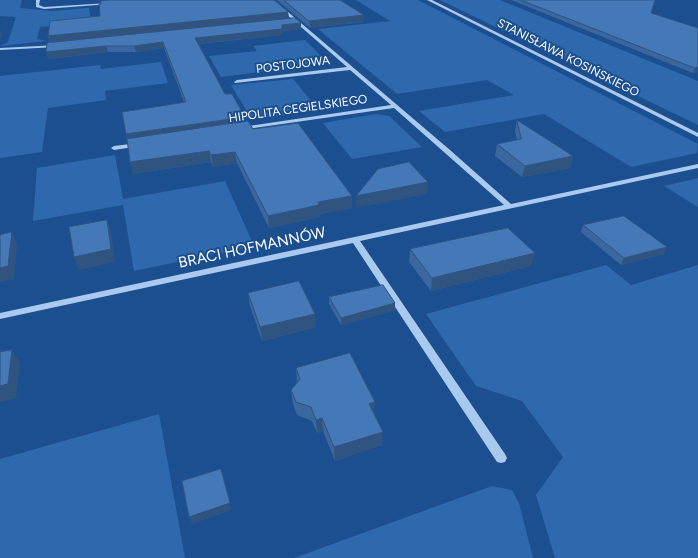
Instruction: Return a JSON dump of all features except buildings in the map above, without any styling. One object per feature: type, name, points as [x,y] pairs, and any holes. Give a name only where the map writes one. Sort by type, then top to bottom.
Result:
[{"type":"street","points":[[38,0],[37,6],[44,8],[113,4]]},
{"type":"street","name":"HIPOLITA CEGIELSKIEGO","points":[[272,0],[509,206]]},
{"type":"street","name":"STANISŁAWA KOSIŃSKIEGO","points":[[429,0],[698,135]]},
{"type":"street","points":[[287,22],[296,21]]},
{"type":"street","points":[[0,49],[59,45]]},
{"type":"street","name":"POSTOJOWA","points":[[237,82],[351,68]]},
{"type":"street","name":"HIPOLITA CEGIELSKIEGO","points":[[231,131],[395,106]]},
{"type":"street","points":[[114,148],[144,144]]},
{"type":"street","name":"BRACI HOFMANNÓW","points":[[0,316],[698,166]]},
{"type":"street","points":[[355,240],[501,458]]},
{"type":"shaded area","points":[[0,0],[22,0],[20,8],[52,11],[89,8],[91,22],[40,27],[37,39],[47,41],[0,46],[8,42],[16,17],[0,16]]},
{"type":"shaded area","points":[[356,0],[418,0],[698,144],[697,153],[631,167],[544,114],[445,132],[419,111],[514,95],[487,80],[397,94],[318,29],[390,21]]},
{"type":"shaded area","points":[[440,0],[500,0],[698,81],[698,125]]},
{"type":"shaded area","points":[[305,40],[328,63],[221,77],[209,56],[257,51],[253,46]]},
{"type":"shaded area","points":[[161,62],[168,83],[105,91],[106,100],[48,108],[42,152],[0,158],[0,76],[100,65],[101,69]]},
{"type":"shaded area","points":[[293,79],[319,110],[252,120],[231,85]]},
{"type":"shaded area","points":[[376,114],[389,116],[422,147],[352,159],[323,123]]},
{"type":"shaded area","points":[[115,155],[123,199],[225,181],[254,246],[134,271],[123,205],[33,221],[37,168]]},
{"type":"shaded area","points":[[698,178],[698,207],[664,186]]},
{"type":"shaded area","points":[[606,265],[631,285],[698,265],[698,558],[555,558],[536,495],[563,457],[522,401],[476,386],[426,314]]},
{"type":"shaded area","points":[[159,414],[185,558],[0,558],[0,459]]},
{"type":"shaded area","points":[[492,486],[512,490],[519,503],[533,558],[294,558]]}]
